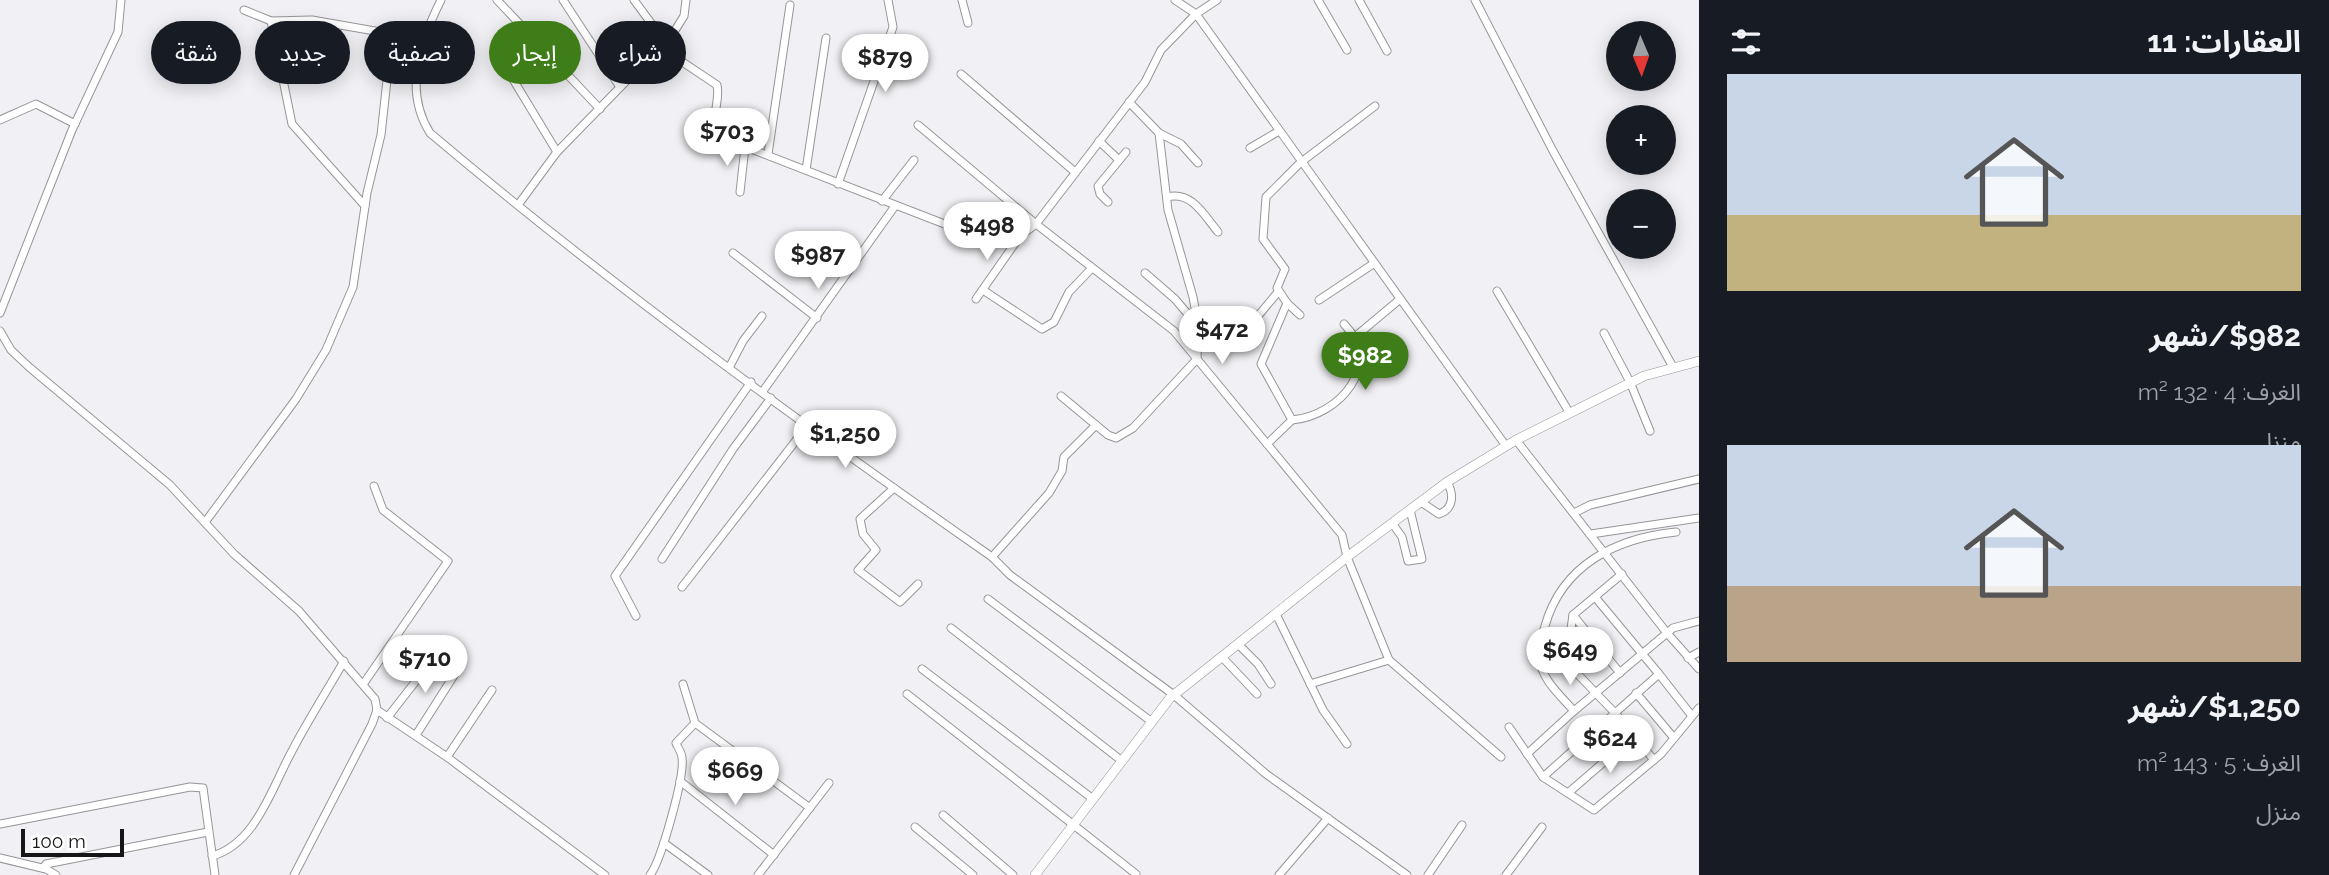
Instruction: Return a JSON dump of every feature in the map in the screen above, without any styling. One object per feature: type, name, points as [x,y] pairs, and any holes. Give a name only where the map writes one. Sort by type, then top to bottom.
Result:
[{"type":"street","points":[[0,313],[75,124],[118,32],[121,0]]},
{"type":"street","points":[[432,21],[441,0]]},
{"type":"street","points":[[497,0],[600,109]]},
{"type":"street","points":[[563,0],[620,87]]},
{"type":"street","points":[[634,0],[647,21]]},
{"type":"street","points":[[680,21],[684,16],[686,0]]},
{"type":"street","points":[[838,184],[893,27],[888,0]]},
{"type":"street","points":[[962,0],[968,23]]},
{"type":"street","points":[[1175,0],[1196,14],[1300,163],[1506,446]]},
{"type":"street","points":[[976,299],[1018,238],[1036,224],[1129,102],[1161,50],[1196,14],[1217,0]]},
{"type":"street","points":[[1318,0],[1347,50]]},
{"type":"street","points":[[1359,0],[1387,51]]},
{"type":"street","points":[[1475,0],[1553,151],[1673,367]]},
{"type":"street","points":[[768,153],[790,5]]},
{"type":"street","points":[[244,10],[271,21],[318,21]]},
{"type":"street","points":[[806,170],[825,38]]},
{"type":"street","points":[[686,62],[717,85],[719,93],[715,131],[719,137],[768,153],[838,184],[991,242],[1018,238]]},
{"type":"street","points":[[961,74],[1075,173]]},
{"type":"street","points":[[284,84],[292,124],[365,206]]},
{"type":"street","points":[[206,521],[269,440],[327,350],[353,287],[365,206],[381,135],[387,84]]},
{"type":"street","points":[[415,84],[422,120],[430,133],[518,205],[771,398],[992,557],[1010,575],[1174,695],[1266,774],[1407,875]]},
{"type":"street","points":[[516,84],[556,152]]},
{"type":"street","points":[[518,205],[556,152],[623,84]]},
{"type":"street","points":[[1129,102],[1160,133],[1181,144],[1198,163]]},
{"type":"street","points":[[0,120],[36,104],[75,124]]},
{"type":"street","points":[[1300,315],[1278,292],[1277,284],[1285,269],[1263,239],[1266,197],[1300,163],[1375,106]]},
{"type":"street","points":[[918,125],[1036,224],[1174,331],[1342,535],[1347,557],[1389,660],[1502,757]]},
{"type":"street","points":[[1250,148],[1279,131]]},
{"type":"street","points":[[1061,396],[1116,438],[1125,433],[1198,359],[1198,325],[1167,197],[1160,133]]},
{"type":"street","points":[[1099,141],[1119,160]]},
{"type":"street","points":[[740,191],[745,147]]},
{"type":"street","points":[[1108,202],[1100,194],[1098,186],[1126,152]]},
{"type":"street","points":[[883,201],[914,160]]},
{"type":"street","points":[[1167,197],[1178,195],[1189,199],[1219,232]]},
{"type":"street","points":[[763,391],[895,206]]},
{"type":"street","points":[[733,253],[817,318]]},
{"type":"street","points":[[1319,300],[1373,264]]},
{"type":"street","points":[[983,290],[1042,328],[1054,322],[1069,292],[1092,268]]},
{"type":"street","points":[[1144,273],[1175,299],[1198,325]]},
{"type":"street","points":[[1497,291],[1569,412]]},
{"type":"street","points":[[1237,341],[1278,292]]},
{"type":"street","points":[[1356,337],[1399,300]]},
{"type":"street","points":[[1287,303],[1261,364],[1292,420]]},
{"type":"street","points":[[730,366],[743,341],[762,316]]},
{"type":"street","points":[[1267,443],[1292,420],[1321,413],[1356,380],[1360,356],[1356,337],[1344,324]]},
{"type":"street","points":[[1604,333],[1630,382],[1650,431]]},
{"type":"street","points":[[1,336],[29,367],[170,485],[234,554],[299,611],[364,682],[375,699],[377,710],[295,875]]},
{"type":"street","points":[[1035,875],[1174,695],[1347,557],[1447,482],[1516,440],[1630,382],[1699,361]]},
{"type":"street","points":[[636,616],[615,576],[751,382]]},
{"type":"street","points":[[662,559],[733,449],[771,398]]},
{"type":"street","points":[[682,587],[808,425]]},
{"type":"street","points":[[992,557],[1049,493],[1062,471],[1064,457],[1096,425]]},
{"type":"street","points":[[1516,440],[1667,633],[1699,669]]},
{"type":"street","points":[[1574,513],[1590,505],[1699,479]]},
{"type":"street","points":[[1421,502],[1440,514],[1446,512],[1451,506],[1452,492],[1447,482]]},
{"type":"street","points":[[364,682],[448,561],[383,510],[374,485]]},
{"type":"street","points":[[894,488],[860,519],[863,534],[876,550],[858,570],[900,602],[918,584]]},
{"type":"street","points":[[1392,523],[1402,537],[1408,561],[1422,559],[1410,510]]},
{"type":"street","points":[[1591,534],[1699,518]]},
{"type":"street","points":[[1574,711],[1546,680],[1539,648],[1552,601],[1560,589],[1605,552],[1634,538],[1676,532]]},
{"type":"street","points":[[1622,574],[1573,615],[1566,662],[1615,713],[1654,760]]},
{"type":"street","points":[[1595,597],[1692,716]]},
{"type":"street","points":[[988,599],[1152,722]]},
{"type":"street","points":[[1276,614],[1323,710],[1347,744]]},
{"type":"street","points":[[1573,615],[1620,673]]},
{"type":"street","points":[[1527,754],[1667,633],[1680,625],[1699,621]]},
{"type":"street","points":[[951,628],[1122,761]]},
{"type":"street","points":[[1238,644],[1258,664],[1271,684]]},
{"type":"street","points":[[387,718],[444,645]]},
{"type":"street","points":[[1688,657],[1699,652]]},
{"type":"street","points":[[1222,657],[1258,694]]},
{"type":"street","points":[[1310,684],[1389,660]]},
{"type":"street","points":[[212,856],[224,853],[242,837],[263,809],[292,750],[344,661]]},
{"type":"street","points":[[415,735],[458,669]]},
{"type":"street","points":[[922,669],[1093,799]]},
{"type":"street","points":[[1544,776],[1659,674]]},
{"type":"street","points":[[683,684],[695,723],[810,808]]},
{"type":"street","points":[[447,757],[492,690]]},
{"type":"street","points":[[1636,693],[1674,738]]},
{"type":"street","points":[[907,694],[1136,874]]},
{"type":"street","points":[[1508,727],[1544,776],[1594,810],[1654,760],[1699,708]]},
{"type":"street","points":[[377,710],[447,757],[605,875]]},
{"type":"street","points":[[650,875],[664,843],[680,781],[683,759],[676,743],[695,723]]},
{"type":"street","points":[[1567,793],[1634,736]]},
{"type":"street","points":[[680,781],[774,855]]},
{"type":"street","points":[[758,875],[829,783]]},
{"type":"street","points":[[0,824],[190,787],[203,788],[215,875]]},
{"type":"street","points":[[943,815],[1013,875]]},
{"type":"street","points":[[1279,875],[1328,818]]},
{"type":"street","points":[[1428,875],[1462,825]]},
{"type":"street","points":[[915,827],[973,875]]},
{"type":"street","points":[[1506,875],[1542,827]]},
{"type":"street","points":[[43,868],[46,864],[208,832]]},
{"type":"street","points":[[664,843],[708,875]]},
{"type":"street","points":[[0,858],[43,868],[56,875]]}]
